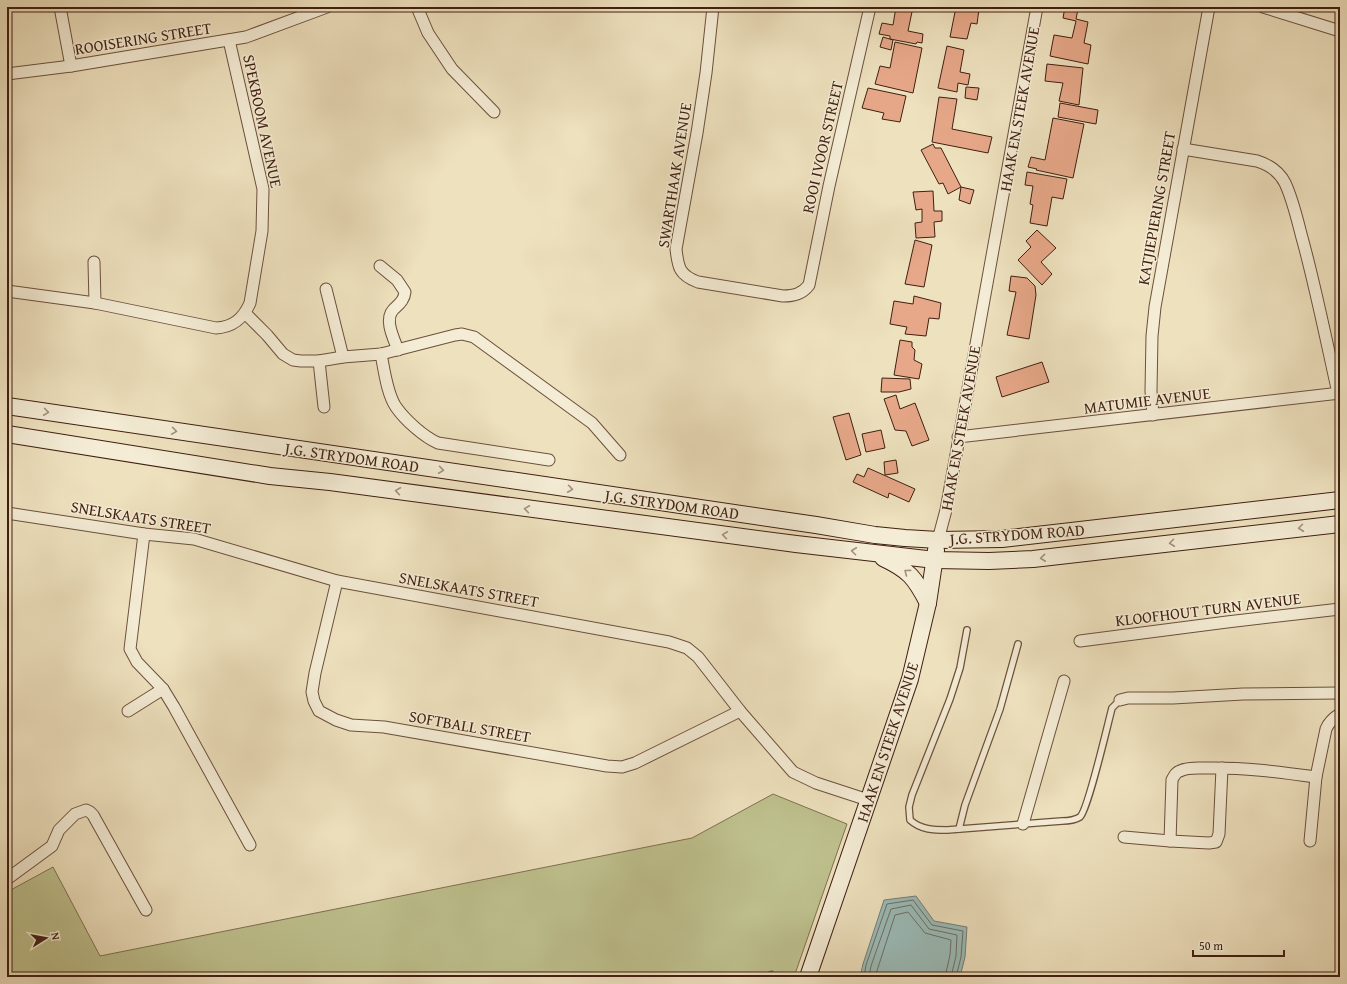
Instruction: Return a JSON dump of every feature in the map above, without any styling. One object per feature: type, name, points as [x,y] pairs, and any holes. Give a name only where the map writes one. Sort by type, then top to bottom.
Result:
[{"type":"street","points":[[60,7],[72,66]]},
{"type":"street","name":"ROOISERING STREET","points":[[7,74],[72,66],[246,37],[327,7]]},
{"type":"street","points":[[417,7],[428,33],[452,69],[494,112]]},
{"type":"street","name":"SWARTHAAK AVENUE","points":[[714,7],[698,133],[676,249],[678,266],[690,279],[698,282],[772,295],[790,296],[801,292]]},
{"type":"street","name":"ROOI IVOOR STREET","points":[[801,292],[809,284],[829,186],[870,7]]},
{"type":"street","name":"HAAK EN STEEK AVENUE","points":[[808,977],[910,679],[928,603],[934,560],[944,517],[1037,7]]},
{"type":"street","name":"KATJIEPIERING STREET","points":[[1153,415],[1151,390],[1153,320],[1209,7]]},
{"type":"street","points":[[1263,7],[1340,31]]},
{"type":"street","name":"SPEKBOOM AVENUE","points":[[7,291],[95,303],[216,328],[230,326],[244,313],[250,303],[262,231],[264,189],[229,40]]},
{"type":"street","points":[[1183,149],[1267,164],[1273,168],[1285,183],[1314,283],[1339,393]]},
{"type":"street","points":[[94,262],[95,303]]},
{"type":"street","points":[[380,266],[398,280],[405,292],[402,302],[392,311],[389,320],[392,335],[398,350]]},
{"type":"street","points":[[326,289],[343,357]]},
{"type":"street","points":[[244,313],[267,335],[283,354],[293,360],[301,362],[381,354],[455,335],[462,334],[474,337],[592,423],[620,455]]},
{"type":"street","points":[[381,354],[389,390],[396,407],[425,437],[438,443],[549,460]]},
{"type":"street","points":[[319,361],[324,407]]},
{"type":"street","name":"MATUMIE AVENUE","points":[[958,437],[1339,393]]},
{"type":"street","name":"J.G. STRYDOM ROAD","points":[[7,406],[816,525],[875,535],[938,540],[1002,539],[1340,500]]},
{"type":"street","name":"J.G. STRYDOM ROAD","points":[[7,434],[270,476],[330,482],[796,544],[934,560],[989,561],[1033,559],[1340,524]]},
{"type":"street","name":"SNELSKAATS STREET","points":[[7,513],[144,534],[194,539],[337,581],[669,642],[687,648],[698,658],[740,711],[793,772],[816,783],[868,800]]},
{"type":"street","points":[[144,534],[130,649],[134,658],[163,689],[250,845]]},
{"type":"street","points":[[874,553],[891,561],[911,575],[919,585],[928,603]]},
{"type":"street","name":"SOFTBALL STREET","points":[[337,581],[315,673],[312,692],[314,701],[319,711],[336,720],[351,725],[384,727],[607,766],[622,767],[635,763],[740,711]]},
{"type":"street","name":"KLOOFHOUT TURN AVENUE","points":[[1080,641],[1340,609]]},
{"type":"street","points":[[1023,824],[1064,681]]},
{"type":"street","points":[[128,711],[163,689]]},
{"type":"street","points":[[1120,700],[1128,698],[1173,698],[1243,694],[1340,693]]},
{"type":"street","points":[[1310,841],[1316,777],[1326,729],[1334,718],[1340,714]]},
{"type":"street","points":[[1170,841],[1172,780],[1175,774],[1180,771],[1186,769],[1222,768],[1316,777]]},
{"type":"street","points":[[1124,837],[1170,841],[1216,842],[1218,839],[1222,768]]},
{"type":"street","points":[[7,879],[52,846],[60,830],[75,814],[86,810],[93,815],[146,910]]},
{"type":"lane","points":[[967,630],[960,668],[955,685],[909,807],[910,820],[918,826],[936,830],[959,829],[1072,820],[1080,816],[1084,813],[1112,708],[1120,700]]},
{"type":"lane","points":[[959,829],[973,784],[1000,709],[1018,644]]},
{"type":"green space","points":[[773,794],[847,824],[794,977],[7,977],[7,892],[53,867],[100,956],[692,838]]},
{"type":"water","points":[[916,896],[934,921],[967,927],[965,957],[960,977],[860,977],[884,900]]},
{"type":"building","points":[[896,7],[913,7],[908,31],[923,34],[922,43],[917,42],[916,44],[890,39],[890,36],[879,34],[882,23],[893,25]]},
{"type":"building","points":[[956,7],[976,7],[976,9],[979,9],[977,24],[971,23],[967,39],[950,37]]},
{"type":"building","points":[[1065,7],[1078,9],[1076,19],[1088,22],[1084,43],[1091,45],[1088,64],[1050,56],[1054,35],[1072,38],[1076,21],[1063,18]]},
{"type":"building","points":[[1078,7],[1108,7],[1108,11],[1078,9]]},
{"type":"building","points":[[883,37],[893,40],[891,50],[880,47]]},
{"type":"building","points":[[895,42],[922,48],[913,93],[875,84],[880,66],[890,68]]},
{"type":"building","points":[[947,46],[964,50],[960,72],[970,74],[968,85],[958,83],[957,92],[938,88]]},
{"type":"building","points":[[1047,64],[1083,68],[1079,105],[1059,101],[1063,83],[1045,81]]},
{"type":"building","points":[[966,87],[979,88],[977,100],[965,98]]},
{"type":"building","points":[[868,88],[906,96],[900,122],[882,119],[884,113],[862,108]]},
{"type":"building","points":[[939,97],[957,99],[952,129],[992,137],[988,153],[932,142]]},
{"type":"building","points":[[1060,103],[1098,110],[1096,124],[1058,117]]},
{"type":"building","points":[[1053,118],[1084,124],[1073,178],[1028,167],[1031,157],[1045,160]]},
{"type":"building","points":[[933,144],[935,148],[941,148],[961,187],[948,194],[943,183],[939,184],[921,150]]},
{"type":"building","points":[[1027,172],[1067,179],[1063,199],[1052,197],[1047,226],[1030,223],[1033,205],[1030,204],[1033,186],[1025,185]]},
{"type":"building","points":[[961,187],[974,190],[970,204],[959,200]]},
{"type":"building","points":[[933,191],[934,211],[942,211],[942,221],[934,222],[935,237],[916,238],[915,223],[922,222],[922,209],[916,210],[913,192]]},
{"type":"building","points":[[1037,230],[1056,248],[1041,262],[1052,274],[1042,285],[1018,260],[1031,247],[1026,241]]},
{"type":"building","points":[[915,240],[932,245],[924,287],[905,284]]},
{"type":"building","points":[[1011,276],[1027,278],[1035,286],[1036,295],[1029,339],[1007,335],[1016,292],[1009,291]]},
{"type":"building","points":[[914,296],[941,303],[939,319],[929,318],[926,336],[905,334],[907,327],[890,324],[894,301],[913,304]]},
{"type":"building","points":[[900,340],[912,342],[912,347],[915,350],[914,360],[922,364],[919,379],[894,375]]},
{"type":"building","points":[[1042,362],[1049,382],[1002,397],[996,377]]},
{"type":"building","points":[[882,378],[910,379],[911,389],[899,392],[881,392]]},
{"type":"building","points":[[896,395],[900,409],[915,403],[929,440],[912,446],[906,431],[895,430],[884,399]]},
{"type":"building","points":[[849,413],[861,455],[846,460],[833,417]]},
{"type":"building","points":[[881,430],[885,448],[866,452],[862,434]]},
{"type":"building","points":[[896,460],[898,473],[885,475],[884,462]]},
{"type":"building","points":[[868,468],[915,489],[909,502],[889,493],[888,498],[853,482],[857,474],[864,477]]},
{"type":"waterway","points":[[759,977],[772,972]]}]
